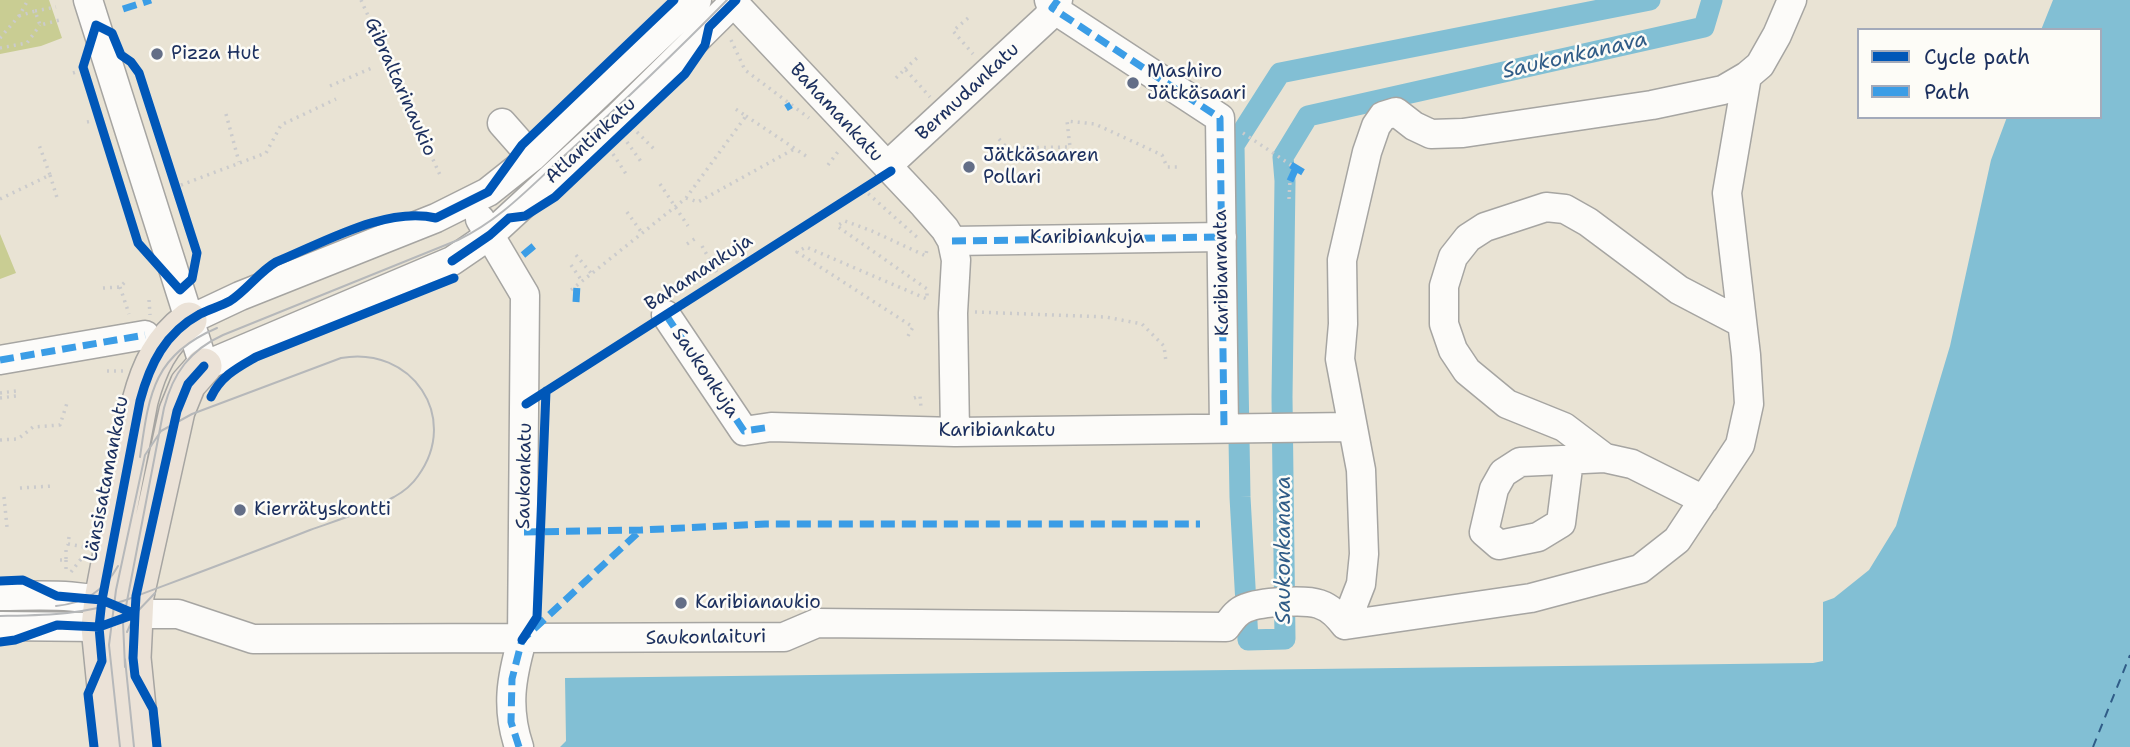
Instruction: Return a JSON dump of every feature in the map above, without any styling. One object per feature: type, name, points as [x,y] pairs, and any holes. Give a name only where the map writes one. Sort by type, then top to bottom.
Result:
[{"type":"main road","name":"Länsisatamankatu","points":[[111,747],[101,613],[139,401],[147,374],[163,345],[189,320]]},
{"type":"main road","points":[[142,747],[133,657],[141,573],[177,411],[188,384],[204,366]]},
{"type":"street","points":[[88,0],[204,366]]},
{"type":"street","name":"Atlantinkatu","points":[[189,320],[231,300],[436,218],[470,202],[509,178],[697,0]]},
{"type":"street","points":[[1747,76],[1727,192],[1749,404],[1741,445],[1677,540],[1640,569],[1531,598],[1345,625],[1360,584],[1364,554],[1361,470],[1339,359],[1343,324],[1342,260],[1367,152],[1382,116],[1396,112],[1414,126],[1431,134],[1463,133],[1652,105],[1723,90],[1760,65],[1777,36],[1791,0]]},
{"type":"street","name":"Atlantinkatu","points":[[204,366],[453,261],[489,235],[619,116],[733,1]]},
{"type":"street","name":"Bahamankatu","points":[[733,1],[870,166],[945,229],[952,241]]},
{"type":"street","points":[[1052,6],[1230,124]]},
{"type":"street","name":"Bermudankatu","points":[[870,166],[1052,6]]},
{"type":"street","points":[[502,122],[532,158]]},
{"type":"street","name":"Karibianranta","points":[[1226,427],[1222,237],[1230,124]]},
{"type":"street","name":"Saukonkatu","points":[[470,202],[525,295],[522,640],[512,679],[511,722],[519,747]]},
{"type":"street","points":[[1605,458],[1564,427],[1507,404],[1467,371],[1453,351],[1444,324],[1444,286],[1453,257],[1468,238],[1485,227],[1546,206],[1565,209],[1588,222],[1679,290],[1742,323]]},
{"type":"street","name":"Karibiankuja","points":[[952,241],[1222,237]]},
{"type":"street","points":[[952,241],[956,260],[953,313],[955,432]]},
{"type":"street","name":"Saukonkuja","points":[[666,315],[757,429]]},
{"type":"street","points":[[0,359],[145,335]]},
{"type":"street","name":"Karibiankatu","points":[[757,429],[955,432],[1351,427]]},
{"type":"street","points":[[1569,460],[1605,458],[1632,464],[1704,500]]},
{"type":"street","points":[[0,596],[58,596],[101,613]]},
{"type":"street","name":"Saukonlaituri","points":[[135,614],[178,614],[253,639],[784,637],[817,623],[1226,627],[1244,608],[1262,604],[1301,603],[1318,603],[1336,613],[1345,625]]},
{"type":"street","points":[[0,626],[101,613],[135,614]]},
{"type":"path","points":[[1,34],[19,16],[28,0]]},
{"type":"path","points":[[19,16],[56,7]]},
{"type":"path","points":[[35,11],[40,26]]},
{"type":"path","points":[[961,40],[953,31],[968,18]]},
{"type":"path","points":[[0,48],[27,43],[40,26],[60,20]]},
{"type":"path","points":[[731,40],[740,67],[807,118],[818,118]]},
{"type":"path","points":[[896,78],[918,57]]},
{"type":"path","points":[[330,86],[372,68]]},
{"type":"path","points":[[905,69],[916,82]]},
{"type":"path","points":[[77,71],[87,80]]},
{"type":"path","points":[[172,176],[179,187],[266,153],[281,125],[337,99]]},
{"type":"path","points":[[734,108],[808,158]]},
{"type":"path","points":[[226,114],[239,162]]},
{"type":"path","points":[[571,290],[686,198],[746,116]]},
{"type":"path","points":[[93,120],[103,130]]},
{"type":"path","points":[[637,121],[623,140],[642,163]]},
{"type":"path","points":[[999,139],[1007,148],[1070,147],[1067,121],[1095,124],[1162,155],[1167,167],[1179,167]]},
{"type":"path","points":[[1230,124],[1291,165]]},
{"type":"path","points":[[637,132],[655,150]]},
{"type":"path","points":[[38,142],[58,201]]},
{"type":"path","points":[[686,198],[698,202],[794,149]]},
{"type":"path","points":[[600,156],[611,151],[628,177]]},
{"type":"path","points":[[828,165],[870,166]]},
{"type":"path","points":[[852,196],[870,166]]},
{"type":"path","points":[[870,166],[874,198],[927,247],[926,256],[845,221],[837,226],[927,289],[927,299],[806,247],[797,252],[913,327],[908,337]]},
{"type":"path","points":[[0,199],[50,175]]},
{"type":"path","points":[[1289,199],[1290,181]]},
{"type":"path","points":[[660,184],[688,226]]},
{"type":"path","points":[[627,212],[642,233]]},
{"type":"path","points":[[687,244],[696,238]]},
{"type":"path","points":[[702,246],[721,280]]},
{"type":"path","points":[[576,256],[591,273]]},
{"type":"path","points":[[571,265],[582,281]]},
{"type":"path","points":[[103,288],[120,287],[128,280]]},
{"type":"path","points":[[953,313],[1106,317],[1142,324],[1164,346],[1166,362]]},
{"type":"path","points":[[107,371],[128,371]]},
{"type":"path","points":[[0,395],[16,393]]},
{"type":"path","points":[[915,398],[920,396],[920,409]]},
{"type":"path","points":[[0,440],[18,439],[33,427],[60,425],[67,402]]},
{"type":"path","points":[[20,488],[53,486]]},
{"type":"path","points":[[4,497],[7,527]]},
{"type":"path","points":[[66,574],[63,560],[69,537]]},
{"type":"path","points":[[60,547],[67,545],[90,548]]},
{"type":"green space","points":[[0,0],[49,0],[62,38],[41,46],[0,54]]},
{"type":"green space","points":[[0,234],[16,273],[0,279]]},
{"type":"water","points":[[2053,0],[2130,0],[2130,747],[560,747],[566,741],[565,678],[1823,661],[1823,602],[1834,598],[1869,570],[1896,526],[1950,346],[1991,160],[2006,119],[2102,119],[2102,28],[2042,28]]},
{"type":"waterway","name":"Saukonkanava","points":[[1650,0],[1280,73],[1234,145],[1240,497],[1248,640],[1285,639],[1283,157],[1308,116],[1704,27],[1712,0]]},
{"type":"ferry route","points":[[2093,747],[2130,655]]},
{"type":"tram line","points":[[125,667],[123,622],[164,408],[172,384],[192,355],[223,335],[458,240],[487,223],[605,119],[727,0]]},
{"type":"tram line","points":[[140,457],[151,396],[158,379],[179,351],[217,328]]},
{"type":"tram line","points":[[0,616],[64,613],[110,605],[126,600],[363,511],[384,502],[410,485],[430,453],[434,431],[431,409],[422,390],[407,374],[389,363],[366,357],[341,358],[192,414],[161,431],[145,455],[116,590],[109,645],[120,747]]},
{"type":"tram line","points":[[56,606],[76,602],[93,594],[113,575],[118,566]]},
{"type":"tram line","points":[[127,632],[135,614],[155,593]]},
{"type":"tram line","points":[[125,659],[134,747]]},
{"type":"marked path","points":[[123,9],[151,0]]},
{"type":"marked path","points":[[1058,0],[1052,8],[1220,118],[1224,428]]},
{"type":"marked path","points":[[786,108],[791,105]]},
{"type":"marked path","points":[[1291,165],[1306,174]]},
{"type":"marked path","points":[[1290,181],[1296,168]]},
{"type":"marked path","points":[[952,241],[1222,237]]},
{"type":"marked path","points":[[523,255],[535,245]]},
{"type":"marked path","points":[[576,302],[577,285]]},
{"type":"marked path","points":[[666,315],[744,431],[771,427]]},
{"type":"marked path","points":[[0,360],[145,335]]},
{"type":"marked path","points":[[524,532],[765,524],[1200,524]]},
{"type":"marked path","points":[[519,747],[511,722],[512,679],[522,640],[641,530]]},
{"type":"cycle path","points":[[94,747],[88,694],[102,661],[99,627],[102,600],[140,401],[154,362],[168,340],[200,314],[236,297],[276,262],[355,228],[376,222],[397,217],[436,218],[488,192],[522,145],[674,0]]},
{"type":"cycle path","points":[[452,261],[490,235],[509,218],[525,216],[555,197],[685,74],[705,45],[709,27],[736,0]]},
{"type":"cycle path","points":[[96,25],[112,33],[121,55],[131,62],[139,73],[197,253],[192,279],[180,290],[138,243],[83,67],[96,25]]},
{"type":"cycle path","name":"Bahamankuja","points":[[526,404],[891,171]]},
{"type":"cycle path","points":[[211,397],[225,378],[256,357],[454,278]]},
{"type":"cycle path","points":[[157,747],[153,709],[135,676],[133,658],[136,596],[177,411],[188,384],[204,366]]},
{"type":"cycle path","points":[[522,640],[537,617],[546,391]]},
{"type":"cycle path","points":[[0,581],[23,580],[57,596],[102,600],[135,614]]},
{"type":"cycle path","points":[[0,642],[15,640],[57,625],[99,627],[135,614]]},
{"type":"place","name":"Pizza Hut","points":[[157,54]]},
{"type":"place","name":"Mashiro Jätkäsaari","points":[[1133,83]]},
{"type":"place","name":"Jätkäsaaren Pollari","points":[[969,167]]},
{"type":"place","name":"Kierrätyskontti","points":[[240,510]]},
{"type":"place","name":"Karibianaukio","points":[[681,603]]}]
